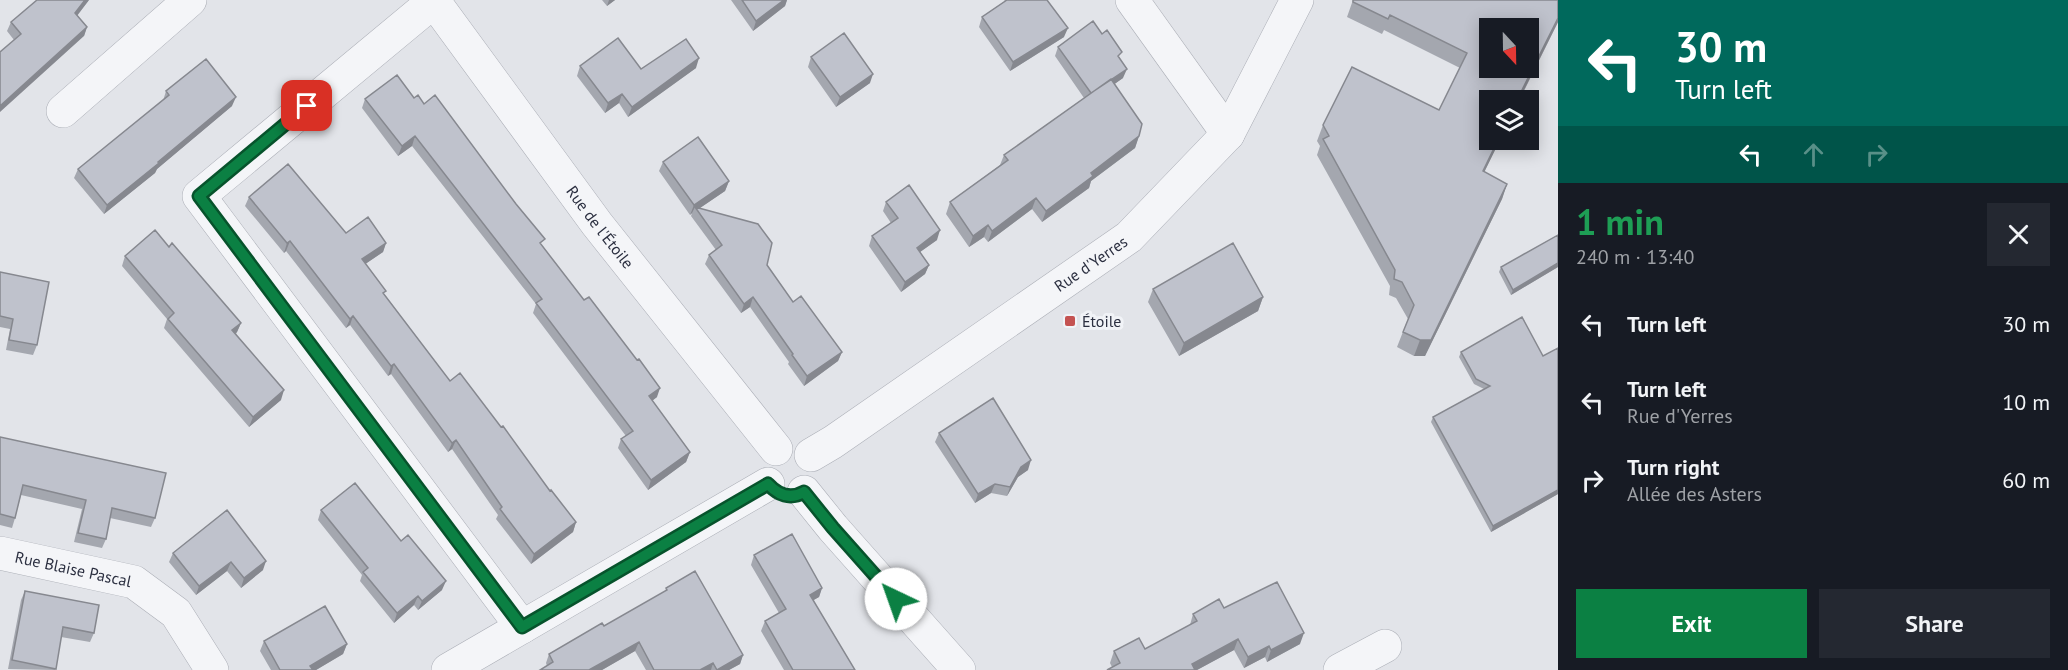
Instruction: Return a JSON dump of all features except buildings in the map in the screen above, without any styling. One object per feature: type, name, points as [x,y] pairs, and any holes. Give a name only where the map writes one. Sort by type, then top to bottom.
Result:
[{"type":"street","points":[[63,111],[190,0]]},
{"type":"street","points":[[1132,0],[1228,134]]},
{"type":"street","name":"Rue d'Yerres","points":[[811,454],[834,442],[1129,237],[1228,134],[1297,0]]},
{"type":"street","points":[[434,1],[199,196],[522,627]]},
{"type":"street","name":"Rue de l'Étoile","points":[[434,1],[597,224],[776,449]]},
{"type":"street","points":[[794,444],[805,448],[811,454],[817,467],[815,479],[809,489],[798,495],[787,496],[776,492],[768,484],[764,472],[765,461],[772,451],[782,445],[794,444]]},
{"type":"street","points":[[448,670],[768,484]]},
{"type":"street","points":[[804,492],[959,670]]},
{"type":"street","name":"Rue Blaise Pascal","points":[[0,553],[134,582],[176,613],[212,670]]},
{"type":"street","points":[[1340,670],[1384,646]]},
{"type":"place","name":"Étoile","points":[[1070,321]]},
{"type":"route","points":[[307,106],[199,196],[522,627],[768,484],[776,492],[787,496],[804,492],[896,599]]}]
